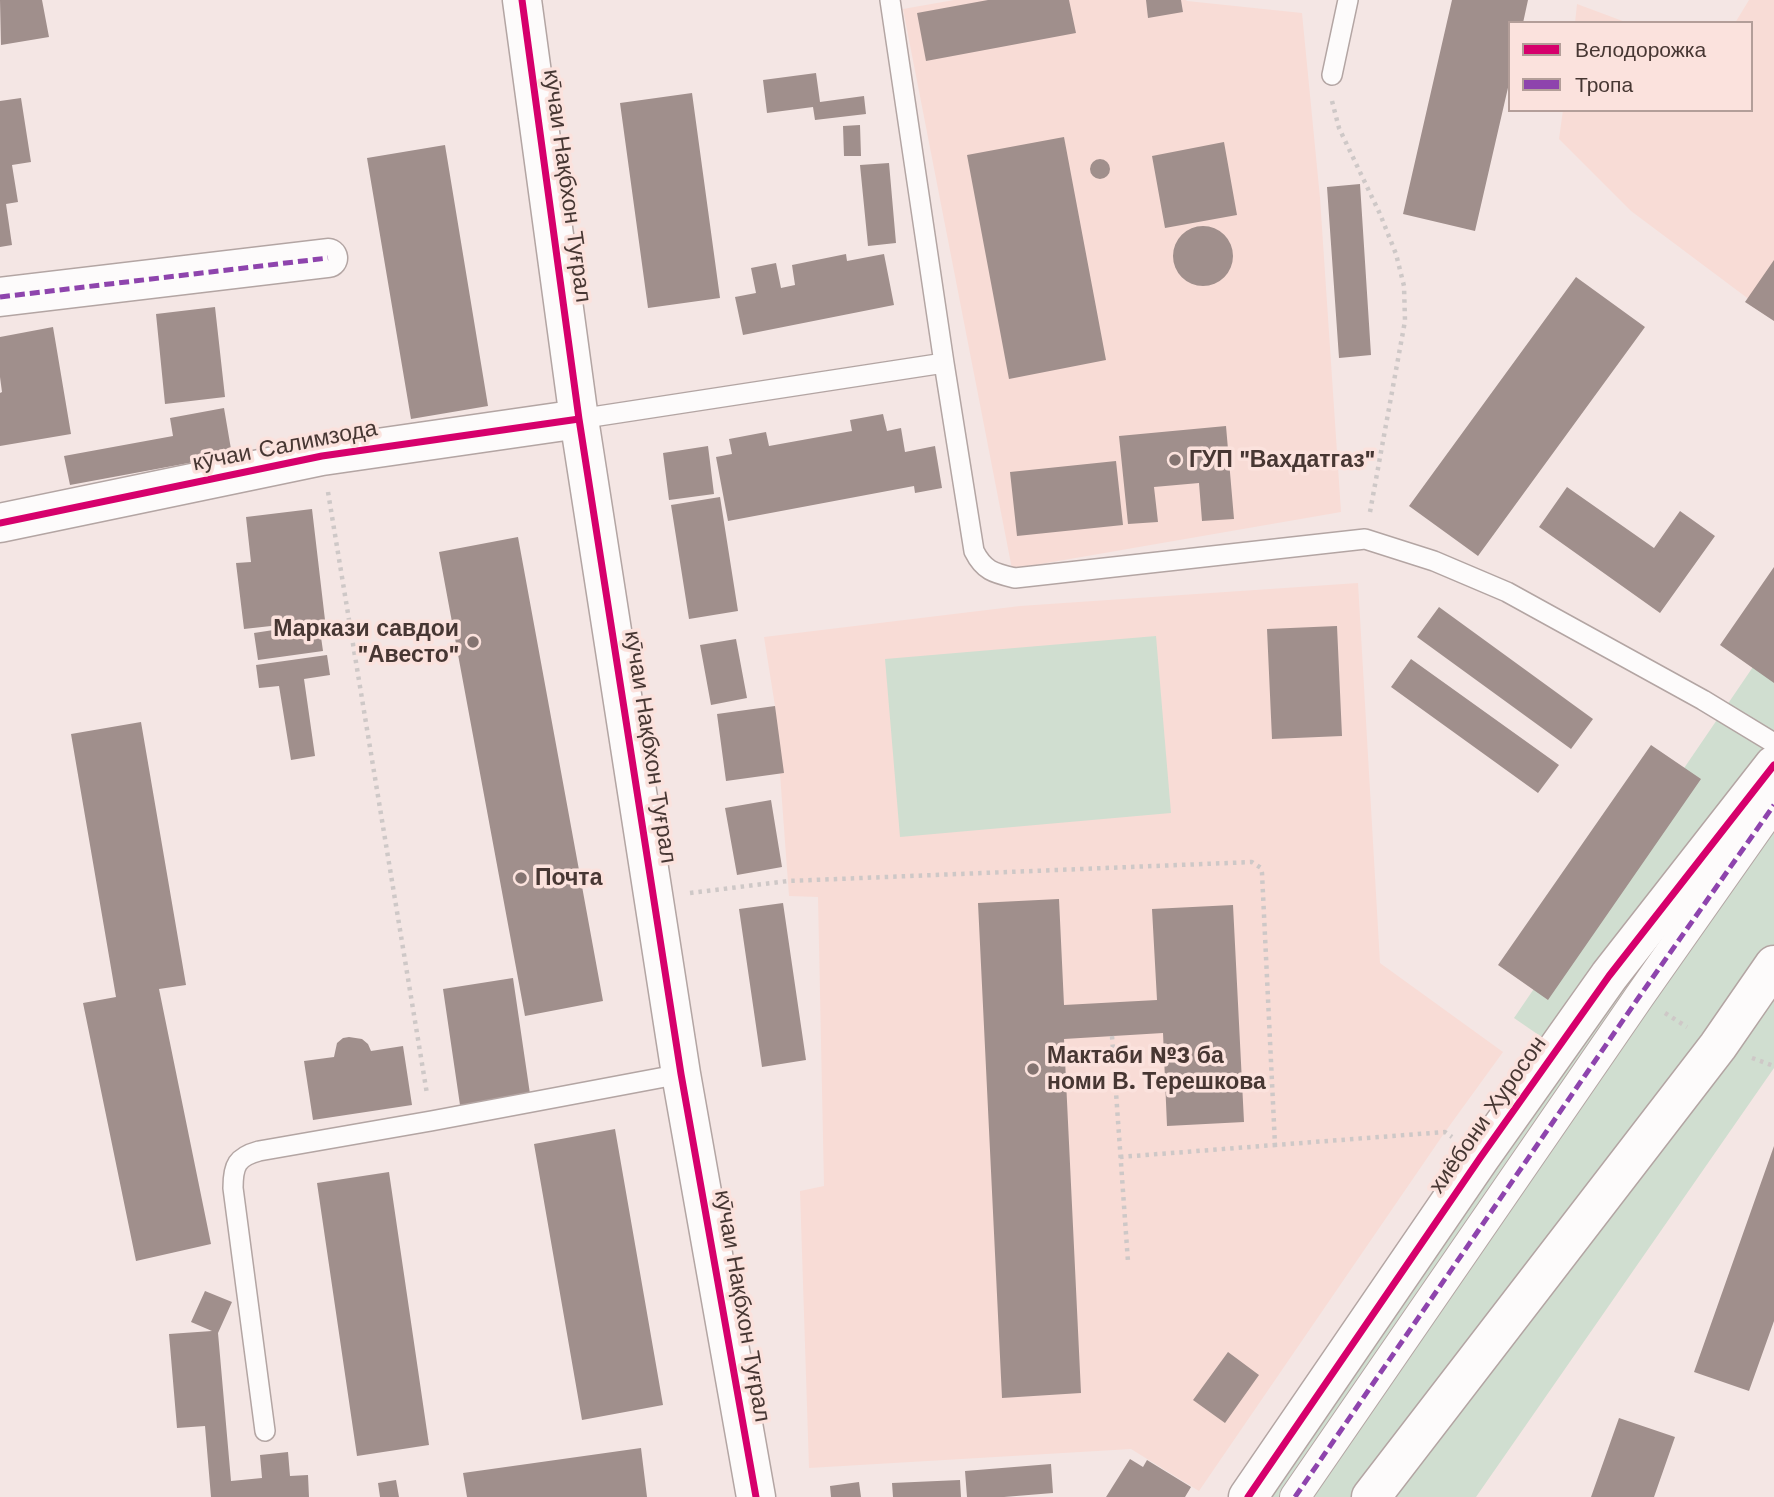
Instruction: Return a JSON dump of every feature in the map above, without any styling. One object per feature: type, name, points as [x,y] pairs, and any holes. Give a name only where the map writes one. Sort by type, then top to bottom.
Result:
[{"type":"street","name":"кӯчаи Нақбхон Туғрал","points":[[522,0],[579,419],[681,1074],[756,1497]]},
{"type":"street","points":[[0,297],[328,258]]},
{"type":"street","name":"кӯчаи Салимзода","points":[[0,523],[322,456],[579,419]]},
{"type":"street","name":"хиёбони Хуросон","points":[[1248,1497],[1472,1170],[1609,976],[1774,765]]},
{"type":"street","points":[[1295,1497],[1774,805]]},
{"type":"street","points":[[1371,1497],[1718,1046],[1774,965]]},
{"type":"lane","points":[[890,0],[974,551],[980,562],[993,572],[1015,578],[1365,539],[1434,561],[1507,592],[1703,700],[1774,743]]},
{"type":"lane","points":[[1332,75],[1348,0]]},
{"type":"lane","points":[[579,419],[944,363]]},
{"type":"lane","points":[[265,1431],[233,1188],[235,1167],[243,1157],[259,1150],[681,1074]]},
{"type":"path","points":[[1332,75],[1332,104],[1339,128],[1380,214],[1396,254],[1404,286],[1405,321],[1365,539]]},
{"type":"path","points":[[322,456],[431,1121]]},
{"type":"path","points":[[654,897],[788,881],[1252,862],[1261,868],[1262,873],[1275,1145]]},
{"type":"path","points":[[1112,1036],[1128,1262]]},
{"type":"path","points":[[1121,1157],[1445,1132]]},
{"type":"shaded area","points":[[954,0],[1186,0],[1302,13],[1320,198],[1341,512],[1012,569],[903,9]]},
{"type":"shaded area","points":[[1749,0],[1774,0],[1774,318],[1631,211],[1559,139],[1563,112],[1753,112],[1753,21],[1736,21]]},
{"type":"shaded area","points":[[1577,4],[1623,21],[1575,21]]},
{"type":"shaded area","points":[[1358,583],[1380,963],[1503,1052],[1445,1132],[1199,1491],[1131,1449],[809,1468],[800,1191],[824,1186],[818,897],[789,896],[775,706],[764,637],[1020,606]]},
{"type":"green space","points":[[1156,636],[1171,813],[900,837],[885,659]]},
{"type":"green space","points":[[1774,636],[1774,1068],[1476,1497],[1266,1497],[1572,1058],[1514,1018]]},
{"type":"building","points":[[0,0],[42,0],[49,37],[1,45]]},
{"type":"building","points":[[988,0],[1069,0],[1076,33],[926,61],[917,13]]},
{"type":"building","points":[[1146,0],[1181,0],[1183,12],[1148,18]]},
{"type":"building","points":[[1452,0],[1528,0],[1523,21],[1508,21],[1508,88],[1475,231],[1403,214]]},
{"type":"building","points":[[816,73],[820,102],[864,96],[866,114],[815,120],[813,107],[767,113],[763,80]]},
{"type":"building","points":[[692,93],[720,298],[648,308],[620,103]]},
{"type":"building","points":[[21,98],[31,162],[12,165],[18,202],[6,204],[12,245],[0,247],[0,101]]},
{"type":"building","points":[[860,125],[861,156],[844,156],[843,126]]},
{"type":"building","points":[[1064,137],[1106,360],[1009,379],[967,155]]},
{"type":"building","points":[[1224,142],[1237,215],[1165,228],[1152,156]]},
{"type":"building","points":[[445,145],[488,406],[411,419],[367,158]]},
{"type":"building","points":[[1100,159],[1107,162],[1110,169],[1107,176],[1100,179],[1093,176],[1090,169],[1093,162]]},
{"type":"building","points":[[889,163],[896,243],[868,246],[860,165]]},
{"type":"building","points":[[1360,184],[1371,355],[1339,358],[1327,187]]},
{"type":"building","points":[[1197,226],[1209,226],[1228,239],[1233,256],[1231,268],[1220,281],[1209,286],[1197,286],[1178,273],[1173,262],[1173,250],[1186,231]]},
{"type":"building","points":[[846,254],[847,261],[884,254],[894,305],[743,335],[735,297],[756,293],[751,268],[776,263],[781,288],[795,285],[792,265]]},
{"type":"building","points":[[1774,260],[1774,321],[1745,302]]},
{"type":"building","points":[[1576,277],[1645,327],[1478,556],[1409,506]]},
{"type":"building","points":[[215,307],[225,397],[165,404],[156,314]]},
{"type":"building","points":[[53,327],[71,434],[0,446],[0,337]]},
{"type":"building","points":[[224,408],[232,455],[70,485],[64,456],[173,436],[170,418]]},
{"type":"building","points":[[883,414],[887,431],[901,428],[905,452],[935,446],[942,488],[915,493],[914,486],[728,521],[716,457],[732,454],[729,439],[766,432],[769,446],[852,431],[850,420]]},
{"type":"building","name":"ГУП \"Вахдатгаз\"","points":[[1226,426],[1234,519],[1202,521],[1199,483],[1154,487],[1158,522],[1128,524],[1119,436]]},
{"type":"building","points":[[708,446],[714,494],[669,500],[663,453]]},
{"type":"building","points":[[1116,461],[1123,525],[1017,536],[1010,472]]},
{"type":"building","points":[[1567,487],[1654,548],[1680,511],[1715,536],[1660,613],[1539,527]]},
{"type":"building","points":[[720,497],[738,611],[689,619],[671,505]]},
{"type":"building","points":[[312,509],[325,620],[244,629],[236,563],[251,562],[246,517]]},
{"type":"building","points":[[518,537],[603,1001],[525,1016],[439,552]]},
{"type":"building","points":[[1774,567],[1774,683],[1720,645]]},
{"type":"building","points":[[1439,607],[1593,719],[1571,749],[1417,637]]},
{"type":"building","points":[[319,623],[323,651],[258,660],[254,633]]},
{"type":"building","points":[[1337,626],[1342,736],[1272,739],[1267,629]]},
{"type":"building","points":[[736,639],[747,698],[711,705],[700,645]]},
{"type":"building","points":[[327,655],[330,675],[304,679],[315,756],[291,760],[279,686],[259,688],[256,665]]},
{"type":"building","points":[[1411,659],[1559,765],[1538,793],[1391,687]]},
{"type":"building","points":[[775,706],[784,773],[726,781],[717,714]]},
{"type":"building","points":[[141,722],[186,985],[159,989],[211,1244],[136,1261],[83,1003],[116,997],[71,734]]},
{"type":"building","points":[[1651,745],[1701,779],[1548,1000],[1498,965]]},
{"type":"building","points":[[771,800],[782,867],[737,875],[725,808]]},
{"type":"building","points":[[1059,899],[1064,1005],[1157,1000],[1152,909],[1233,905],[1244,1122],[1167,1126],[1163,1033],[1064,1039],[1081,1393],[1002,1398],[978,903]]},
{"type":"building","points":[[783,903],[806,1060],[762,1067],[739,909]]},
{"type":"building","points":[[513,978],[530,1094],[460,1105],[443,989]]},
{"type":"building","points":[[349,1037],[362,1039],[371,1051],[403,1046],[412,1105],[313,1120],[304,1061],[334,1057],[337,1043]]},
{"type":"building","points":[[615,1129],[663,1405],[582,1420],[534,1144]]},
{"type":"building","points":[[1774,1146],[1774,1321],[1749,1391],[1694,1372]]},
{"type":"building","points":[[389,1172],[429,1445],[357,1456],[317,1183]]},
{"type":"building","points":[[205,1291],[232,1302],[218,1333],[231,1481],[262,1478],[260,1455],[288,1452],[290,1476],[308,1475],[309,1497],[211,1497],[205,1426],[177,1428],[169,1334],[212,1331],[191,1322]]},
{"type":"building","points":[[1228,1352],[1259,1375],[1225,1423],[1193,1400]]},
{"type":"building","points":[[1619,1418],[1675,1437],[1654,1497],[1591,1497]]},
{"type":"building","points":[[641,1448],[647,1497],[467,1497],[463,1473]]},
{"type":"building","points":[[1130,1459],[1143,1467],[1147,1460],[1191,1487],[1185,1497],[1106,1497]]},
{"type":"building","points":[[1051,1464],[1053,1493],[967,1497],[965,1471]]},
{"type":"building","points":[[396,1480],[399,1497],[380,1497],[378,1483]]},
{"type":"building","points":[[960,1480],[961,1497],[893,1497],[892,1483]]},
{"type":"building","points":[[859,1482],[861,1497],[831,1497],[830,1486]]},
{"type":"marked path","points":[[0,297],[328,258]]},
{"type":"marked path","points":[[1295,1497],[1774,805]]},
{"type":"cycle path","points":[[522,0],[579,419],[681,1074],[756,1497]]},
{"type":"cycle path","points":[[0,523],[322,456],[579,419]]},
{"type":"cycle path","points":[[1248,1497],[1480,1158],[1609,976],[1774,765]]},
{"type":"place","name":"ГУП \"Вахдатгаз\"","points":[[1175,460]]},
{"type":"place","name":"Маркази савдои \"Авесто\"","points":[[473,642]]},
{"type":"place","name":"Почта","points":[[521,878]]},
{"type":"place","name":"Мактаби №3 ба номи В. Терешкова","points":[[1033,1069]]}]
